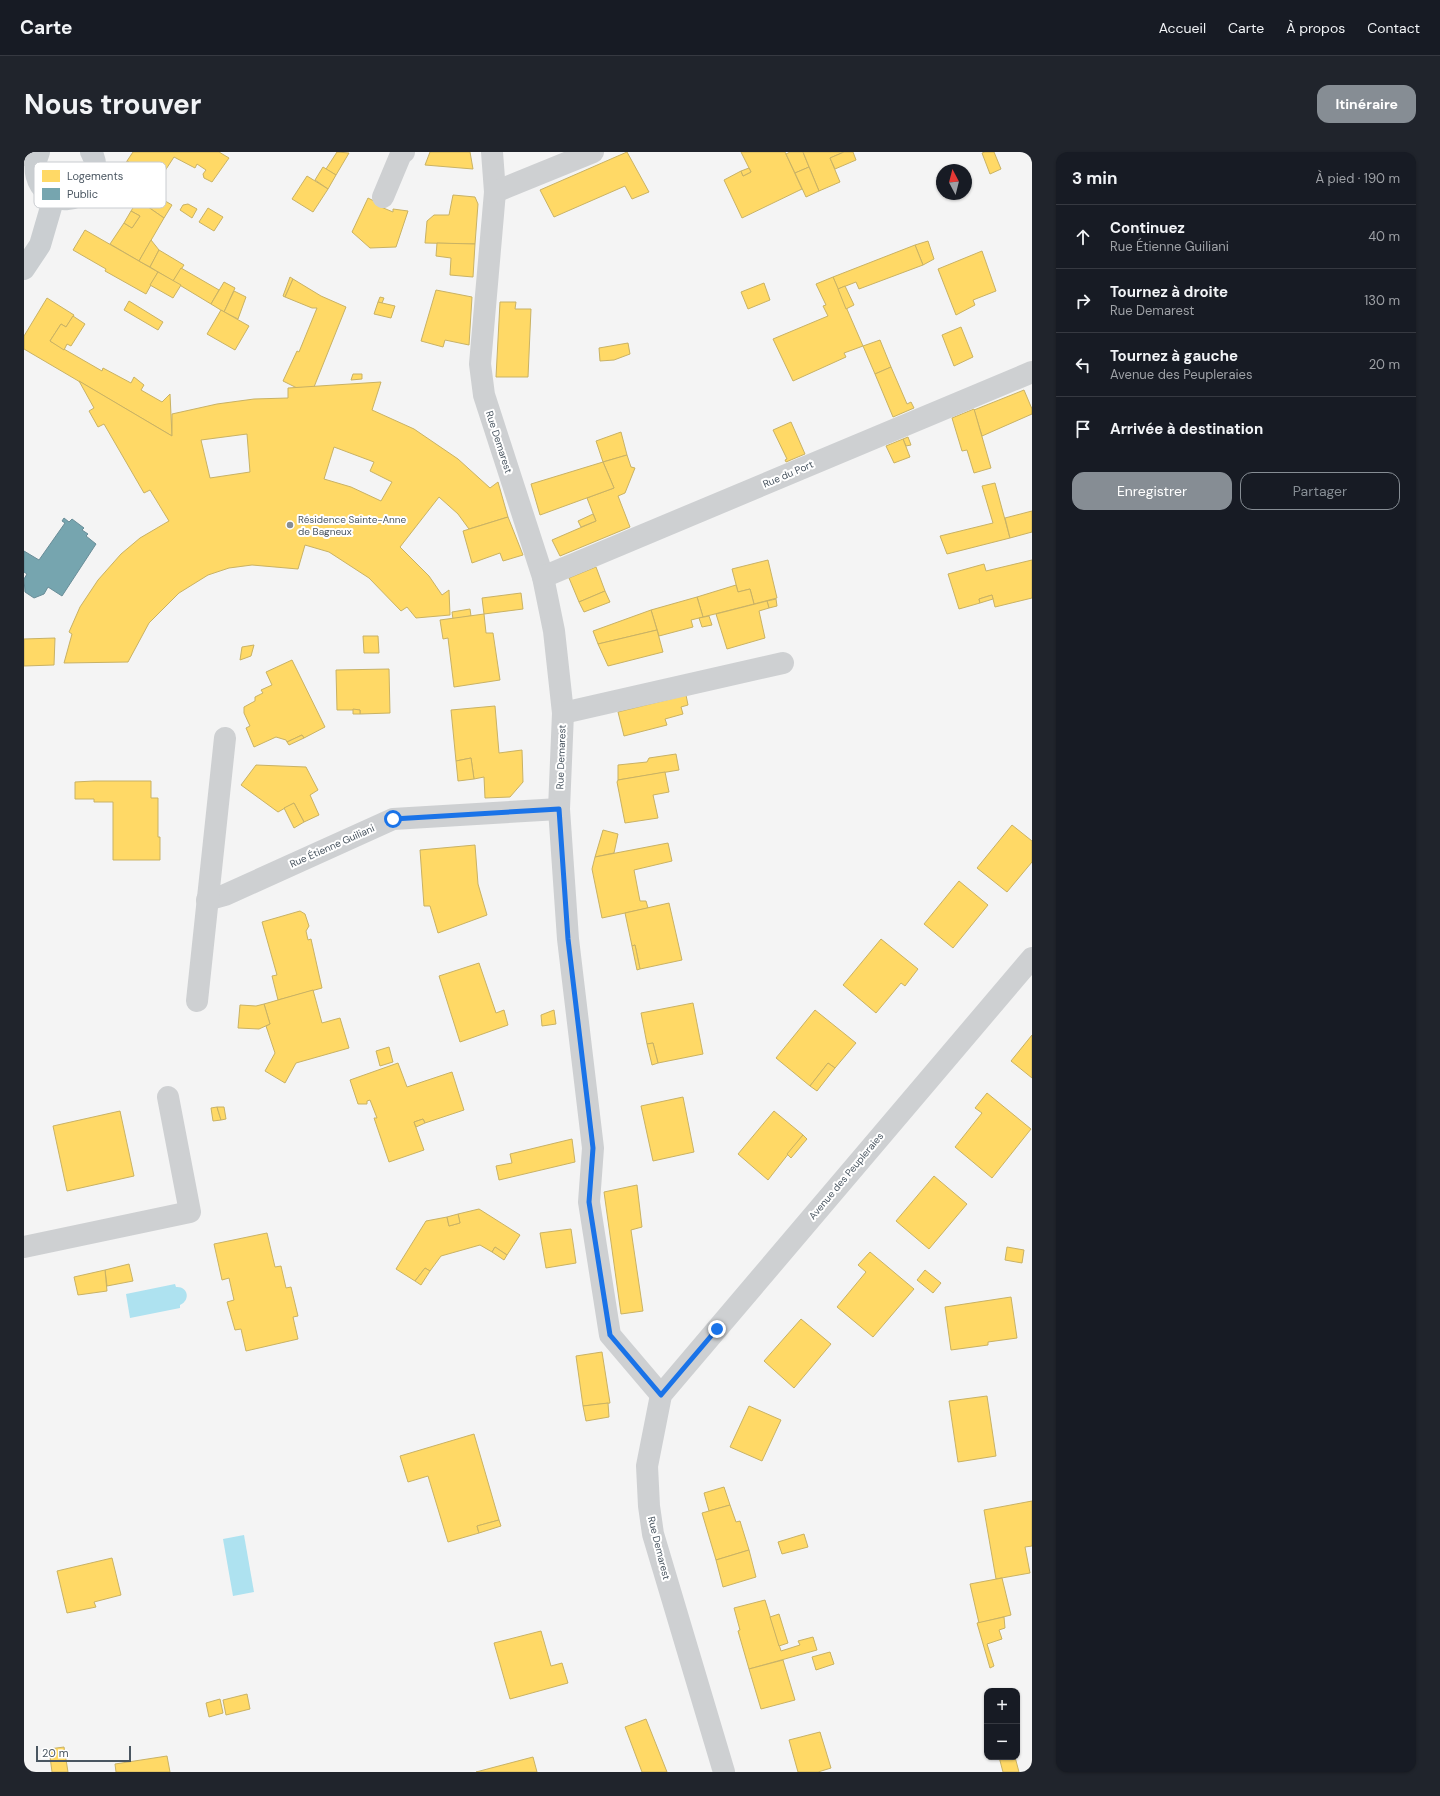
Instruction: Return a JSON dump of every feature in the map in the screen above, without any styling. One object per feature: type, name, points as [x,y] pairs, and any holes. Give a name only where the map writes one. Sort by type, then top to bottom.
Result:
[{"type":"main road","points":[[90,152],[95,162]]},
{"type":"main road","points":[[33,155],[34,168]]},
{"type":"main road","points":[[24,269],[40,245],[51,208]]},
{"type":"street","points":[[383,197],[404,152]]},
{"type":"street","name":"Rue Demarest","points":[[492,152],[495,192],[480,364],[484,395],[543,577],[554,631],[563,713],[559,809],[568,939],[593,1148],[589,1202],[610,1335],[661,1395],[647,1466],[649,1506],[653,1534],[724,1772]]},
{"type":"street","points":[[495,192],[593,152]]},
{"type":"street","name":"Rue du Port","points":[[543,577],[1032,372]]},
{"type":"street","points":[[563,713],[783,662]]},
{"type":"street","points":[[197,1001],[206,900],[225,738]]},
{"type":"street","name":"Rue Étienne Guiliani","points":[[206,900],[225,895],[393,819],[559,809]]},
{"type":"street","name":"Avenue des Peupleraies","points":[[661,1395],[1032,958]]},
{"type":"street","points":[[24,1247],[190,1212],[168,1097]]},
{"type":"water","points":[[175,1284],[176,1287],[180,1287],[187,1294],[186,1300],[180,1305],[180,1308],[130,1318],[126,1294]]},
{"type":"water","points":[[244,1535],[254,1592],[233,1596],[223,1539]]},
{"type":"building: Logements","points":[[133,152],[219,152],[229,158],[212,182],[204,178],[203,174],[206,170],[197,164],[195,168],[174,157],[166,169],[166,162],[127,161]]},
{"type":"building: Logements","points":[[337,152],[349,153],[336,175],[326,169]]},
{"type":"building: Logements","points":[[430,152],[470,152],[473,169],[425,165]]},
{"type":"building: Logements","points":[[627,152],[649,192],[632,199],[625,186],[554,217],[540,190]]},
{"type":"building: Logements","points":[[741,152],[785,152],[802,189],[742,218],[724,180],[741,171],[743,176],[751,172]]},
{"type":"building: Logements","points":[[790,152],[803,152],[809,167],[795,173],[786,154]]},
{"type":"building: Logements","points":[[803,152],[844,152],[830,158],[840,182],[819,191]]},
{"type":"building: Logements","points":[[844,152],[853,152],[856,160],[835,169],[830,158]]},
{"type":"building: Logements","points":[[994,152],[1001,169],[990,174],[982,153]]},
{"type":"building: Logements","points":[[323,167],[336,175],[328,189],[315,180]]},
{"type":"building: Logements","points":[[809,167],[819,191],[806,197],[795,173]]},
{"type":"building: Logements","points":[[749,168],[751,172],[743,176],[741,171]]},
{"type":"building: Logements","points":[[307,176],[328,189],[313,212],[292,199]]},
{"type":"building: Logements","points":[[453,195],[475,197],[478,204],[475,244],[425,243],[427,221],[434,215],[449,215]]},
{"type":"building: Logements","points":[[368,198],[382,205],[381,207],[393,212],[393,209],[408,211],[396,247],[370,248],[352,232]]},
{"type":"building: Logements","points":[[166,201],[172,205],[164,218],[150,208],[166,208]]},
{"type":"building: Logements","points":[[188,204],[197,209],[192,218],[180,210],[183,205]]},
{"type":"building: Logements","points":[[133,208],[150,208],[164,218],[139,261],[110,244],[124,223],[132,228],[140,216],[131,211]]},
{"type":"building: Logements","points":[[208,208],[223,217],[214,231],[199,222]]},
{"type":"building: Logements","points":[[131,211],[140,216],[132,228],[124,223]]},
{"type":"building: Logements","points":[[85,230],[158,272],[146,294],[105,271],[106,269],[73,250]]},
{"type":"building: Logements","points":[[151,240],[159,250],[150,267],[139,261]]},
{"type":"building: Logements","points":[[928,241],[934,259],[923,265],[915,245]]},
{"type":"building: Logements","points":[[437,243],[475,244],[473,277],[450,275],[451,258],[436,256]]},
{"type":"building: Logements","points":[[915,245],[923,265],[859,289],[856,282],[838,289],[833,277]]},
{"type":"building: Logements","points":[[159,250],[184,265],[173,281],[150,267]]},
{"type":"building: Logements","points":[[982,251],[996,291],[973,300],[975,305],[956,315],[938,269]]},
{"type":"building: Logements","points":[[181,268],[219,290],[211,304],[173,281]]},
{"type":"building: Logements","points":[[158,272],[181,285],[173,298],[150,285]]},
{"type":"building: Logements","points":[[290,277],[293,279],[285,297],[283,296]]},
{"type":"building: Logements","points":[[833,277],[863,346],[844,353],[846,357],[793,381],[773,339],[828,316],[823,306],[826,305],[816,284]]},
{"type":"building: Logements","points":[[293,279],[321,296],[346,307],[314,387],[297,388],[283,381],[297,351],[299,352],[317,308],[312,308],[285,297]]},
{"type":"building: Logements","points":[[224,282],[235,288],[224,312],[211,304]]},
{"type":"building: Logements","points":[[764,283],[770,300],[748,309],[741,292]]},
{"type":"building: Logements","points":[[845,286],[854,305],[846,309],[838,289]]},
{"type":"building: Logements","points":[[436,290],[472,297],[469,345],[445,340],[443,347],[421,341]]},
{"type":"building: Logements","points":[[234,291],[246,297],[238,319],[224,312]]},
{"type":"building: Logements","points":[[380,297],[384,298],[382,303],[378,302]]},
{"type":"building: Logements","points":[[47,298],[74,315],[66,327],[61,324],[50,341],[102,371],[103,368],[131,383],[134,377],[144,385],[141,390],[162,402],[170,394],[172,436],[24,349],[24,336]]},
{"type":"building: Logements","points":[[129,301],[163,322],[158,330],[124,310]]},
{"type":"building: Logements","points":[[378,302],[395,306],[391,318],[374,314]]},
{"type":"building: Logements","points":[[500,302],[516,302],[515,309],[531,309],[528,377],[496,377]]},
{"type":"building: Logements","points":[[221,310],[249,326],[235,350],[207,334]]},
{"type":"building: Logements","points":[[73,316],[85,324],[71,346],[67,344],[64,350],[50,341],[61,324],[66,327]]},
{"type":"building: Logements","points":[[961,327],[973,357],[954,366],[942,335]]},
{"type":"building: Logements","points":[[880,340],[891,367],[875,374],[863,346]]},
{"type":"building: Logements","points":[[628,343],[630,354],[614,360],[600,361],[599,348]]},
{"type":"building: Logements","points":[[891,367],[907,404],[911,402],[914,408],[893,417],[875,374]]},
{"type":"building: Logements","points":[[353,374],[362,374],[362,379],[351,380]]},
{"type":"building: Logements","name":"Résidence Sainte-Anne de Bagneux","points":[[79,381],[172,436],[172,414],[217,404],[254,399],[288,398],[288,388],[381,382],[372,410],[414,429],[458,459],[490,488],[498,482],[508,517],[469,529],[458,514],[439,497],[400,547],[429,576],[442,595],[449,590],[450,615],[416,618],[407,607],[401,611],[369,578],[329,552],[305,545],[298,569],[252,565],[229,568],[208,575],[179,593],[149,623],[128,662],[64,663],[72,634],[69,632],[80,607],[98,580],[121,554],[140,538],[169,521],[150,490],[144,493],[104,424],[98,427],[89,411],[94,408]],"holes":[[[247,434],[250,472],[210,478],[201,440]],[[334,447],[374,462],[370,471],[392,482],[381,501],[351,487],[324,479]]]},
{"type":"building: Logements","points":[[1024,390],[1032,409],[1032,414],[982,436],[974,410]]},
{"type":"building: Logements","points":[[974,409],[991,468],[974,473],[967,450],[962,451],[952,418]]},
{"type":"building: Logements","points":[[791,422],[805,454],[786,462],[785,460],[787,459],[773,430]]},
{"type":"building: Logements","points":[[621,432],[627,455],[603,462],[596,441]]},
{"type":"building: Logements","points":[[908,437],[911,445],[906,446],[903,439]]},
{"type":"building: Logements","points":[[903,439],[910,457],[894,463],[886,446]]},
{"type":"building: Logements","points":[[627,455],[631,467],[635,468],[625,493],[618,496],[630,527],[560,556],[552,540],[596,521],[587,498],[614,488],[603,462]]},
{"type":"building: Logements","points":[[603,462],[614,488],[540,515],[531,484]]},
{"type":"building: Logements","points":[[995,483],[1010,538],[947,554],[940,536],[993,523],[982,486]]},
{"type":"building: Logements","points":[[1032,511],[1032,532],[1010,538],[1005,518]]},
{"type":"building: Logements","points":[[593,514],[596,521],[581,527],[578,521]]},
{"type":"building: Logements","points":[[508,517],[523,555],[503,561],[500,553],[472,563],[463,531]]},
{"type":"building: Logements","points":[[768,560],[777,598],[754,604],[750,589],[738,592],[732,569]]},
{"type":"building: Logements","points":[[1032,560],[1032,598],[995,607],[992,595],[979,599],[980,603],[959,609],[948,574],[984,564],[986,571]]},
{"type":"building: Logements","points":[[596,567],[605,591],[579,602],[569,578]]},
{"type":"building: Logements","points":[[736,585],[738,592],[750,589],[754,604],[703,617],[697,597]]},
{"type":"building: Logements","points":[[605,591],[610,602],[584,612],[579,602]]},
{"type":"building: Logements","points":[[521,593],[523,609],[484,614],[482,598]]},
{"type":"building: Logements","points":[[992,595],[993,599],[980,603],[979,599]]},
{"type":"building: Logements","points":[[697,597],[703,617],[691,620],[693,627],[659,636],[651,610]]},
{"type":"building: Logements","points":[[776,599],[777,606],[769,608],[767,601]]},
{"type":"building: Logements","points":[[767,601],[769,608],[759,611],[765,638],[727,649],[716,614]]},
{"type":"building: Logements","points":[[470,609],[471,616],[453,619],[452,612]]},
{"type":"building: Logements","points":[[651,610],[657,630],[598,644],[593,631]]},
{"type":"building: Logements","points":[[484,614],[486,633],[493,633],[500,680],[454,687],[448,638],[443,639],[440,620]]},
{"type":"building: Logements","points":[[709,616],[712,625],[702,627],[699,618]]},
{"type":"building: Logements","points":[[657,630],[663,652],[608,666],[598,644]]},
{"type":"building: Logements","points":[[363,636],[378,636],[379,653],[364,653]]},
{"type":"building: Logements","points":[[55,638],[54,665],[24,666],[24,639]]},
{"type":"building: Logements","points":[[254,645],[251,656],[240,660],[242,647]]},
{"type":"building: Logements","points":[[292,660],[325,727],[304,738],[302,735],[287,742],[286,740],[276,737],[254,747],[246,728],[250,726],[244,713],[244,707],[255,701],[255,697],[263,693],[261,690],[272,685],[266,672]]},
{"type":"building: Logements","points":[[389,669],[390,713],[360,714],[360,710],[337,710],[336,670]]},
{"type":"building: Logements","points":[[686,695],[688,705],[681,707],[683,714],[665,719],[667,725],[624,736],[618,712]]},
{"type":"building: Logements","points":[[495,706],[499,753],[522,750],[523,782],[510,797],[485,798],[484,777],[474,779],[471,758],[456,761],[451,710]]},
{"type":"building: Logements","points":[[353,709],[360,710],[360,714],[353,714]]},
{"type":"building: Logements","points":[[302,735],[304,738],[289,745],[287,742]]},
{"type":"building: Logements","points":[[676,754],[679,770],[618,780],[618,765],[647,762],[649,758]]},
{"type":"building: Logements","points":[[471,758],[474,779],[458,781],[456,761]]},
{"type":"building: Logements","points":[[256,765],[306,767],[318,790],[310,795],[319,815],[304,822],[294,803],[278,812],[241,785]]},
{"type":"building: Logements","points":[[665,772],[669,792],[653,795],[658,818],[625,823],[617,782],[618,780]]},
{"type":"building: Logements","points":[[151,781],[151,798],[158,798],[158,837],[160,837],[160,860],[113,860],[113,802],[94,802],[94,799],[75,799],[75,782]]},
{"type":"building: Logements","points":[[294,803],[304,822],[294,828],[284,808]]},
{"type":"building: Logements","points":[[1012,825],[1032,841],[1032,862],[1007,892],[977,868]]},
{"type":"building: Logements","points":[[603,830],[618,834],[614,853],[595,857]]},
{"type":"building: Logements","points":[[668,843],[672,861],[634,870],[640,901],[646,901],[648,908],[602,918],[592,869],[595,857]]},
{"type":"building: Logements","points":[[475,845],[478,884],[487,915],[438,933],[430,906],[424,906],[420,850]]},
{"type":"building: Logements","points":[[959,881],[988,905],[953,948],[924,924]]},
{"type":"building: Logements","points":[[669,903],[682,960],[640,969],[635,945],[632,946],[625,913]]},
{"type":"building: Logements","points":[[300,911],[305,914],[309,926],[306,931],[308,940],[311,939],[322,988],[278,1000],[272,976],[277,975],[262,922]]},
{"type":"building: Logements","points":[[881,939],[918,969],[905,986],[901,983],[876,1013],[843,985]]},
{"type":"building: Logements","points":[[635,945],[640,969],[637,970],[632,946]]},
{"type":"building: Logements","points":[[479,963],[496,1013],[504,1010],[508,1025],[460,1042],[439,976]]},
{"type":"building: Logements","points":[[313,990],[322,1023],[340,1018],[349,1048],[296,1063],[285,1083],[265,1071],[275,1053],[266,1026],[270,1024],[264,1004]]},
{"type":"building: Logements","points":[[693,1003],[703,1054],[658,1063],[653,1043],[647,1044],[641,1013]]},
{"type":"building: Logements","points":[[264,1004],[270,1024],[259,1029],[238,1028],[240,1005],[256,1006]]},
{"type":"building: Logements","points":[[554,1010],[556,1024],[542,1026],[541,1015]]},
{"type":"building: Logements","points":[[815,1010],[856,1043],[835,1068],[828,1063],[810,1086],[776,1058]]},
{"type":"building: Logements","points":[[1032,1035],[1032,1078],[1011,1061]]},
{"type":"building: Logements","points":[[653,1043],[658,1063],[652,1065],[647,1044]]},
{"type":"building: Logements","points":[[389,1047],[393,1062],[380,1066],[376,1051]]},
{"type":"building: Logements","points":[[398,1063],[407,1087],[452,1072],[464,1110],[425,1123],[423,1119],[414,1122],[424,1150],[389,1162],[374,1118],[377,1118],[370,1100],[367,1101],[367,1104],[358,1104],[350,1080]]},
{"type":"building: Logements","points":[[828,1063],[835,1068],[817,1091],[810,1086]]},
{"type":"building: Logements","points":[[987,1093],[1031,1129],[992,1178],[955,1147],[982,1113],[975,1108]]},
{"type":"building: Logements","points":[[683,1097],[694,1152],[653,1161],[641,1106]]},
{"type":"building: Logements","points":[[217,1107],[221,1120],[213,1121],[211,1108]]},
{"type":"building: Logements","points":[[217,1107],[224,1107],[226,1119],[221,1120]]},
{"type":"building: Logements","points":[[120,1111],[134,1176],[67,1191],[53,1126]]},
{"type":"building: Logements","points":[[774,1111],[803,1135],[768,1180],[738,1154]]},
{"type":"building: Logements","points":[[423,1119],[425,1123],[416,1127],[414,1122]]},
{"type":"building: Logements","points":[[803,1135],[807,1139],[791,1158],[787,1154]]},
{"type":"building: Logements","points":[[572,1139],[575,1162],[499,1180],[496,1166],[512,1163],[510,1154]]},
{"type":"building: Logements","points":[[934,1176],[967,1204],[929,1249],[896,1221]]},
{"type":"building: Logements","points":[[637,1185],[642,1227],[631,1230],[643,1311],[621,1314],[604,1192]]},
{"type":"building: Logements","points":[[479,1209],[520,1235],[507,1255],[495,1247],[492,1252],[480,1245],[441,1256],[430,1271],[425,1268],[415,1281],[396,1269],[426,1221],[447,1217],[449,1226],[460,1223],[458,1214]]},
{"type":"building: Logements","points":[[458,1214],[460,1223],[449,1226],[447,1217]]},
{"type":"building: Logements","points":[[571,1229],[576,1263],[546,1268],[540,1233]]},
{"type":"building: Logements","points":[[267,1233],[275,1267],[281,1266],[286,1288],[291,1287],[298,1316],[293,1317],[298,1339],[246,1351],[241,1329],[235,1330],[227,1302],[234,1300],[229,1278],[222,1280],[214,1244]]},
{"type":"building: Logements","points":[[495,1247],[507,1255],[504,1260],[492,1252]]},
{"type":"building: Logements","points":[[1007,1247],[1024,1250],[1022,1263],[1005,1260]]},
{"type":"building: Logements","points":[[870,1252],[914,1289],[873,1337],[837,1307],[866,1272],[858,1265]]},
{"type":"building: Logements","points":[[129,1264],[133,1281],[107,1286],[105,1270]]},
{"type":"building: Logements","points":[[425,1268],[430,1271],[421,1285],[415,1281]]},
{"type":"building: Logements","points":[[105,1270],[107,1291],[78,1295],[74,1277]]},
{"type":"building: Logements","points":[[925,1270],[941,1283],[933,1293],[917,1280]]},
{"type":"building: Logements","points":[[1011,1297],[1017,1338],[988,1342],[988,1345],[951,1350],[945,1307]]},
{"type":"building: Logements","points":[[801,1319],[831,1344],[794,1388],[764,1361]]},
{"type":"building: Logements","points":[[602,1352],[610,1403],[583,1406],[576,1356]]},
{"type":"building: Logements","points":[[987,1396],[996,1456],[958,1462],[949,1401]]},
{"type":"building: Logements","points":[[608,1403],[609,1417],[586,1421],[583,1406]]},
{"type":"building: Logements","points":[[749,1406],[781,1420],[762,1461],[730,1447]]},
{"type":"building: Logements","points":[[474,1434],[499,1520],[477,1526],[479,1533],[448,1542],[428,1476],[408,1482],[400,1456]]},
{"type":"building: Logements","points":[[724,1487],[730,1505],[709,1511],[704,1493]]},
{"type":"building: Logements","points":[[1032,1501],[1032,1546],[1025,1547],[1030,1573],[996,1579],[984,1510]]},
{"type":"building: Logements","points":[[730,1505],[736,1522],[740,1521],[749,1550],[716,1560],[702,1513]]},
{"type":"building: Logements","points":[[499,1520],[501,1526],[479,1533],[477,1526]]},
{"type":"building: Logements","points":[[804,1534],[808,1547],[782,1554],[778,1542]]},
{"type":"building: Logements","points":[[749,1550],[756,1577],[723,1587],[716,1560]]},
{"type":"building: Logements","points":[[112,1558],[121,1595],[94,1602],[96,1607],[67,1613],[57,1571]]},
{"type":"building: Logements","points":[[1002,1578],[1011,1615],[979,1623],[970,1584]]},
{"type":"building: Logements","points":[[765,1600],[781,1651],[800,1645],[798,1641],[813,1637],[817,1650],[749,1669],[738,1631],[740,1630],[734,1608]]},
{"type":"building: Logements","points":[[779,1614],[788,1643],[779,1646],[770,1617]]},
{"type":"building: Logements","points":[[1004,1617],[1005,1628],[999,1630],[1002,1639],[987,1644],[994,1666],[990,1668],[977,1623]]},
{"type":"building: Logements","points":[[541,1631],[551,1666],[562,1663],[568,1683],[510,1699],[494,1643]]},
{"type":"building: Logements","points":[[830,1652],[834,1664],[816,1670],[812,1657]]},
{"type":"building: Logements","points":[[783,1660],[795,1700],[761,1709],[749,1669]]},
{"type":"building: Logements","points":[[247,1694],[250,1709],[226,1715],[223,1700]]},
{"type":"building: Logements","points":[[220,1699],[223,1713],[209,1717],[206,1703]]},
{"type":"building: Logements","points":[[646,1719],[667,1772],[642,1772],[625,1727]]},
{"type":"building: Logements","points":[[820,1732],[831,1768],[818,1772],[798,1772],[789,1740]]},
{"type":"building: Logements","points":[[64,1747],[68,1772],[52,1772],[49,1749]]},
{"type":"building: Logements","points":[[167,1756],[170,1772],[116,1772],[115,1764]]},
{"type":"building: Logements","points":[[533,1757],[537,1772],[476,1772]]},
{"type":"building: Logements","points":[[1000,1760],[1016,1760],[1019,1772],[1003,1772]]},
{"type":"building: Public","points":[[64,518],[69,522],[72,519],[84,528],[82,530],[88,534],[86,536],[96,544],[62,596],[48,587],[44,594],[34,598],[25,592],[24,579],[27,574],[24,572],[24,551],[39,560],[65,523],[62,521]]},
{"type":"place","name":"Résidence Sainte-Anne de Bagneux","points":[[290,525]]},
{"type":"route","points":[[393,819],[559,809],[568,939],[593,1148],[589,1202],[610,1335],[661,1395],[717,1329]]}]
